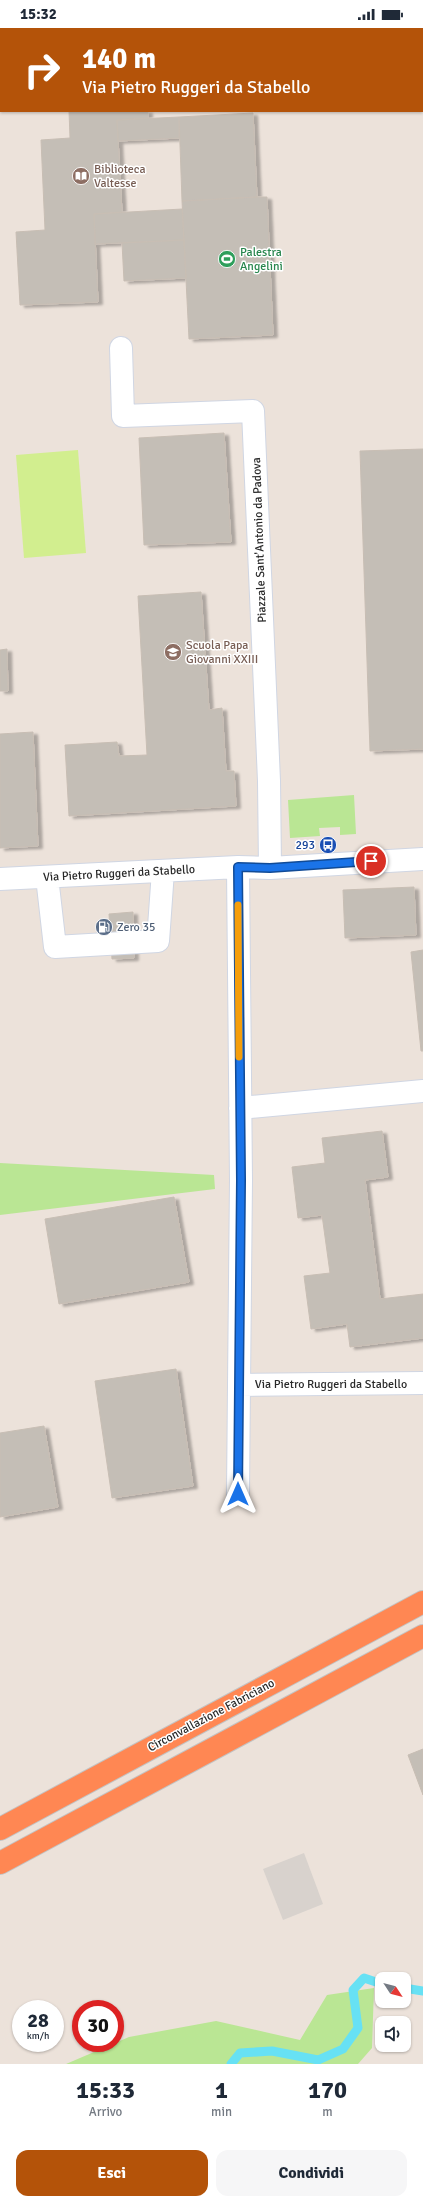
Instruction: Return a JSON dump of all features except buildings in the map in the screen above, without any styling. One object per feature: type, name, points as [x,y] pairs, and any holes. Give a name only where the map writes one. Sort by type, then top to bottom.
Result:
[{"type":"highway","name":"Circonvallazione Fabriciano","points":[[0,1829],[423,1602]]},
{"type":"highway","points":[[0,1863],[423,1636]]},
{"type":"street","name":"Piazzale Sant'Antonio da Padova","points":[[121,348],[123,416],[254,411],[269,781],[270,868]]},
{"type":"street","name":"Via Pietro Ruggeri da Stabello","points":[[0,879],[163,870],[238,867],[270,868],[423,859]]},
{"type":"street","name":"Via Pietro Ruggeri da Stabello","points":[[238,867],[241,1180],[238,1494]]},
{"type":"street","points":[[47,877],[55,947],[158,941],[163,870]]},
{"type":"street","points":[[240,1108],[423,1091]]},
{"type":"street","name":"Via Pietro Ruggeri da Stabello","points":[[239,1385],[423,1383]]},
{"type":"green space","points":[[78,450],[86,553],[24,558],[16,455]]},
{"type":"green space","points":[[354,795],[356,834],[340,835],[340,827],[319,828],[320,836],[290,838],[288,800]]},
{"type":"green space","points":[[0,1163],[214,1175],[215,1189],[0,1215]]},
{"type":"green space","points":[[374,1988],[372,2048],[358,2064],[66,2064],[94,2052],[124,2052],[124,2039],[129,2037],[216,2021],[300,2040],[327,1995]]},
{"type":"shaded area","points":[[304,1853],[323,1904],[283,1920],[263,1869]]},
{"type":"waterway","points":[[231,2064],[240,2053],[272,2051],[318,2060],[343,2049],[358,2028],[353,1990],[364,1978],[375,1982]]},
{"type":"waterway","points":[[411,1989],[423,1991]]},
{"type":"slow traffic","points":[[238,905],[239,1057]]},
{"type":"place","name":"Biblioteca Valtesse","points":[[81,176]]},
{"type":"place","name":"Palestra Angelini","points":[[227,259]]},
{"type":"place","name":"Scuola Papa Giovanni XXIII","points":[[173,652]]},
{"type":"place","name":"293","points":[[328,845]]},
{"type":"place","name":"Zero 35","points":[[104,927]]},
{"type":"route","points":[[238,1494],[241,1180],[238,867],[270,868],[371,861]]}]
